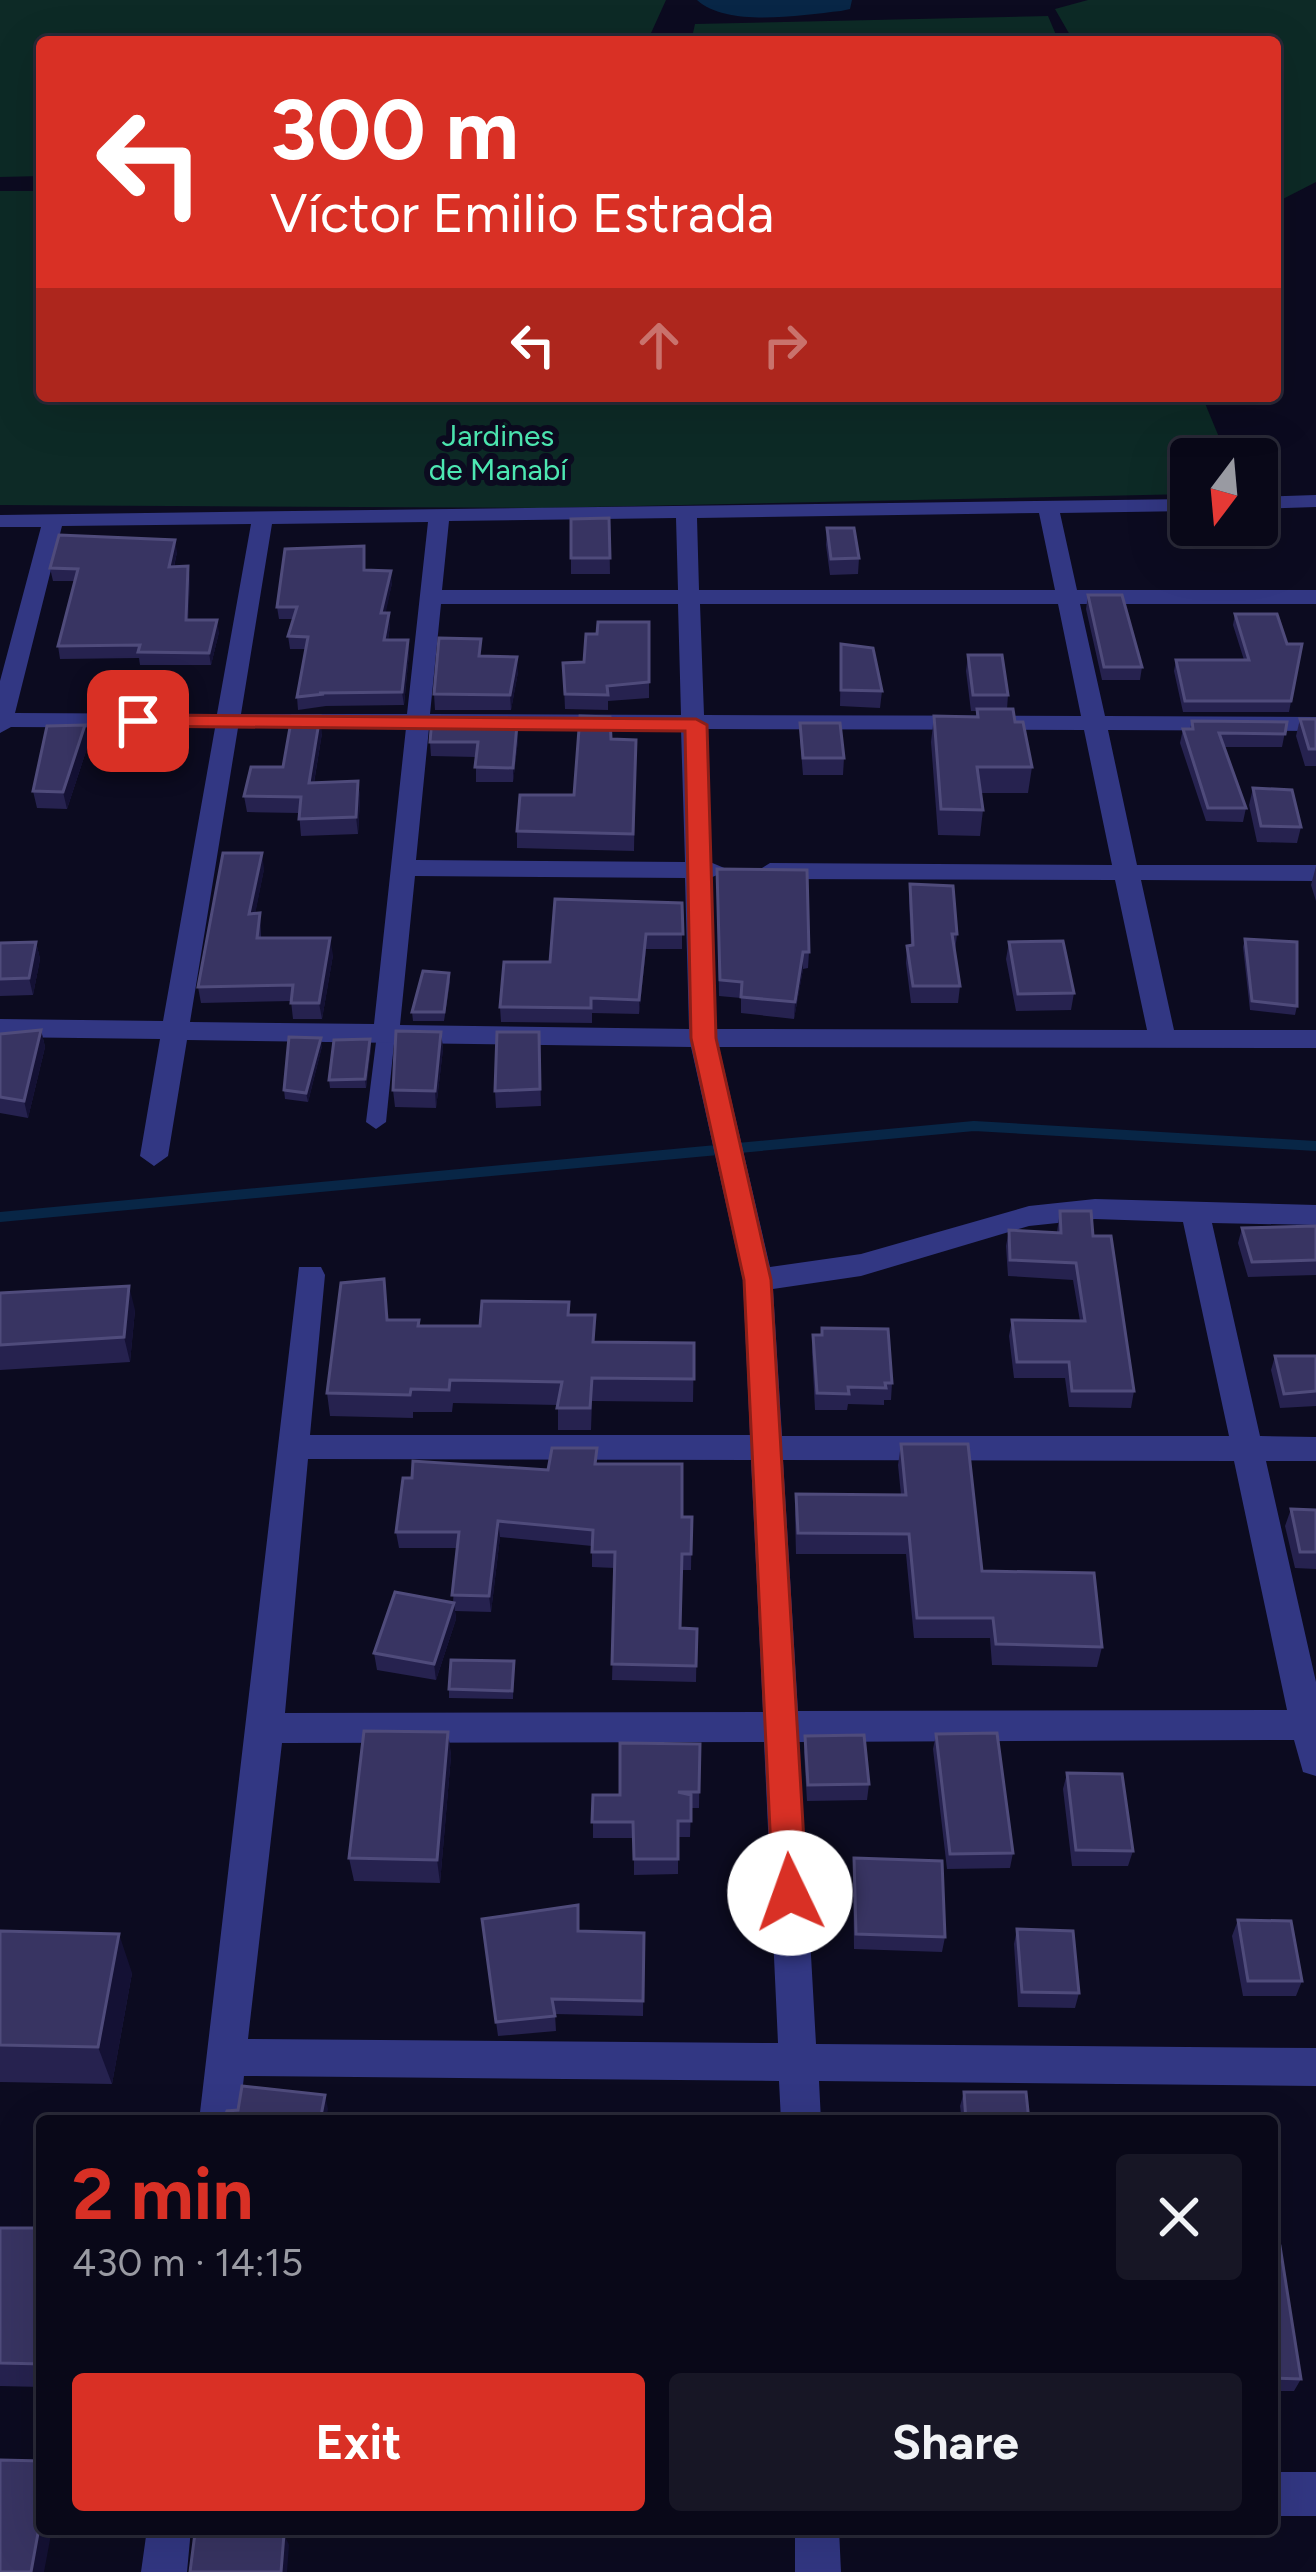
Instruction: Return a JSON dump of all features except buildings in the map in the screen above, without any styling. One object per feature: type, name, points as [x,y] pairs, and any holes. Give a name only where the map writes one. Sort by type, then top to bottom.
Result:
[{"type":"street","points":[[1278,502],[1316,501]]},
{"type":"street","points":[[0,521],[1170,506]]},
{"type":"street","points":[[1049,510],[1162,1039]]},
{"type":"street","points":[[686,515],[705,1046],[758,1280],[801,2115]]},
{"type":"street","points":[[386,1034],[439,518]]},
{"type":"street","points":[[154,1156],[262,519]]},
{"type":"street","points":[[53,520],[0,722],[1316,724]]},
{"type":"street","points":[[432,597],[1316,597]]},
{"type":"street","points":[[403,868],[1316,873]]},
{"type":"street","points":[[0,1028],[386,1034],[705,1046],[1316,1039]]},
{"type":"street","points":[[758,1280],[861,1265],[1029,1216],[1095,1209],[1316,1215]]},
{"type":"street","points":[[1195,1212],[1312,1725],[1316,1761]]},
{"type":"street","points":[[220,2115],[266,1728],[310,1275]]},
{"type":"street","points":[[293,1448],[1316,1449]]},
{"type":"street","points":[[266,1728],[1312,1725]]},
{"type":"street","points":[[226,2056],[1316,2067]]},
{"type":"street","points":[[1278,2494],[1316,2494]]},
{"type":"street","points":[[164,2572],[168,2535]]},
{"type":"street","points":[[817,2535],[818,2572]]},
{"type":"lane","points":[[376,1122],[386,1034]]},
{"type":"green space","points":[[0,0],[666,0],[650,36],[36,36],[36,176],[0,177]]},
{"type":"green space","points":[[1088,0],[1316,0],[1316,182],[1281,200],[1281,36],[1071,36],[1055,9]]},
{"type":"green space","points":[[1048,16],[1056,36],[692,36],[695,24]]},
{"type":"green space","name":"Jardines de Manabí","points":[[0,191],[36,191],[36,402],[1204,402],[1219,438],[1170,438],[1170,494],[541,508],[0,505]]},
{"type":"water","points":[[697,0],[852,0],[850,9],[841,11],[766,18],[727,14]]},
{"type":"waterway","points":[[0,1217],[974,1126],[1316,1146]]},
{"type":"route","points":[[138,721],[696,725],[703,1038],[758,1280],[790,1893]]}]
